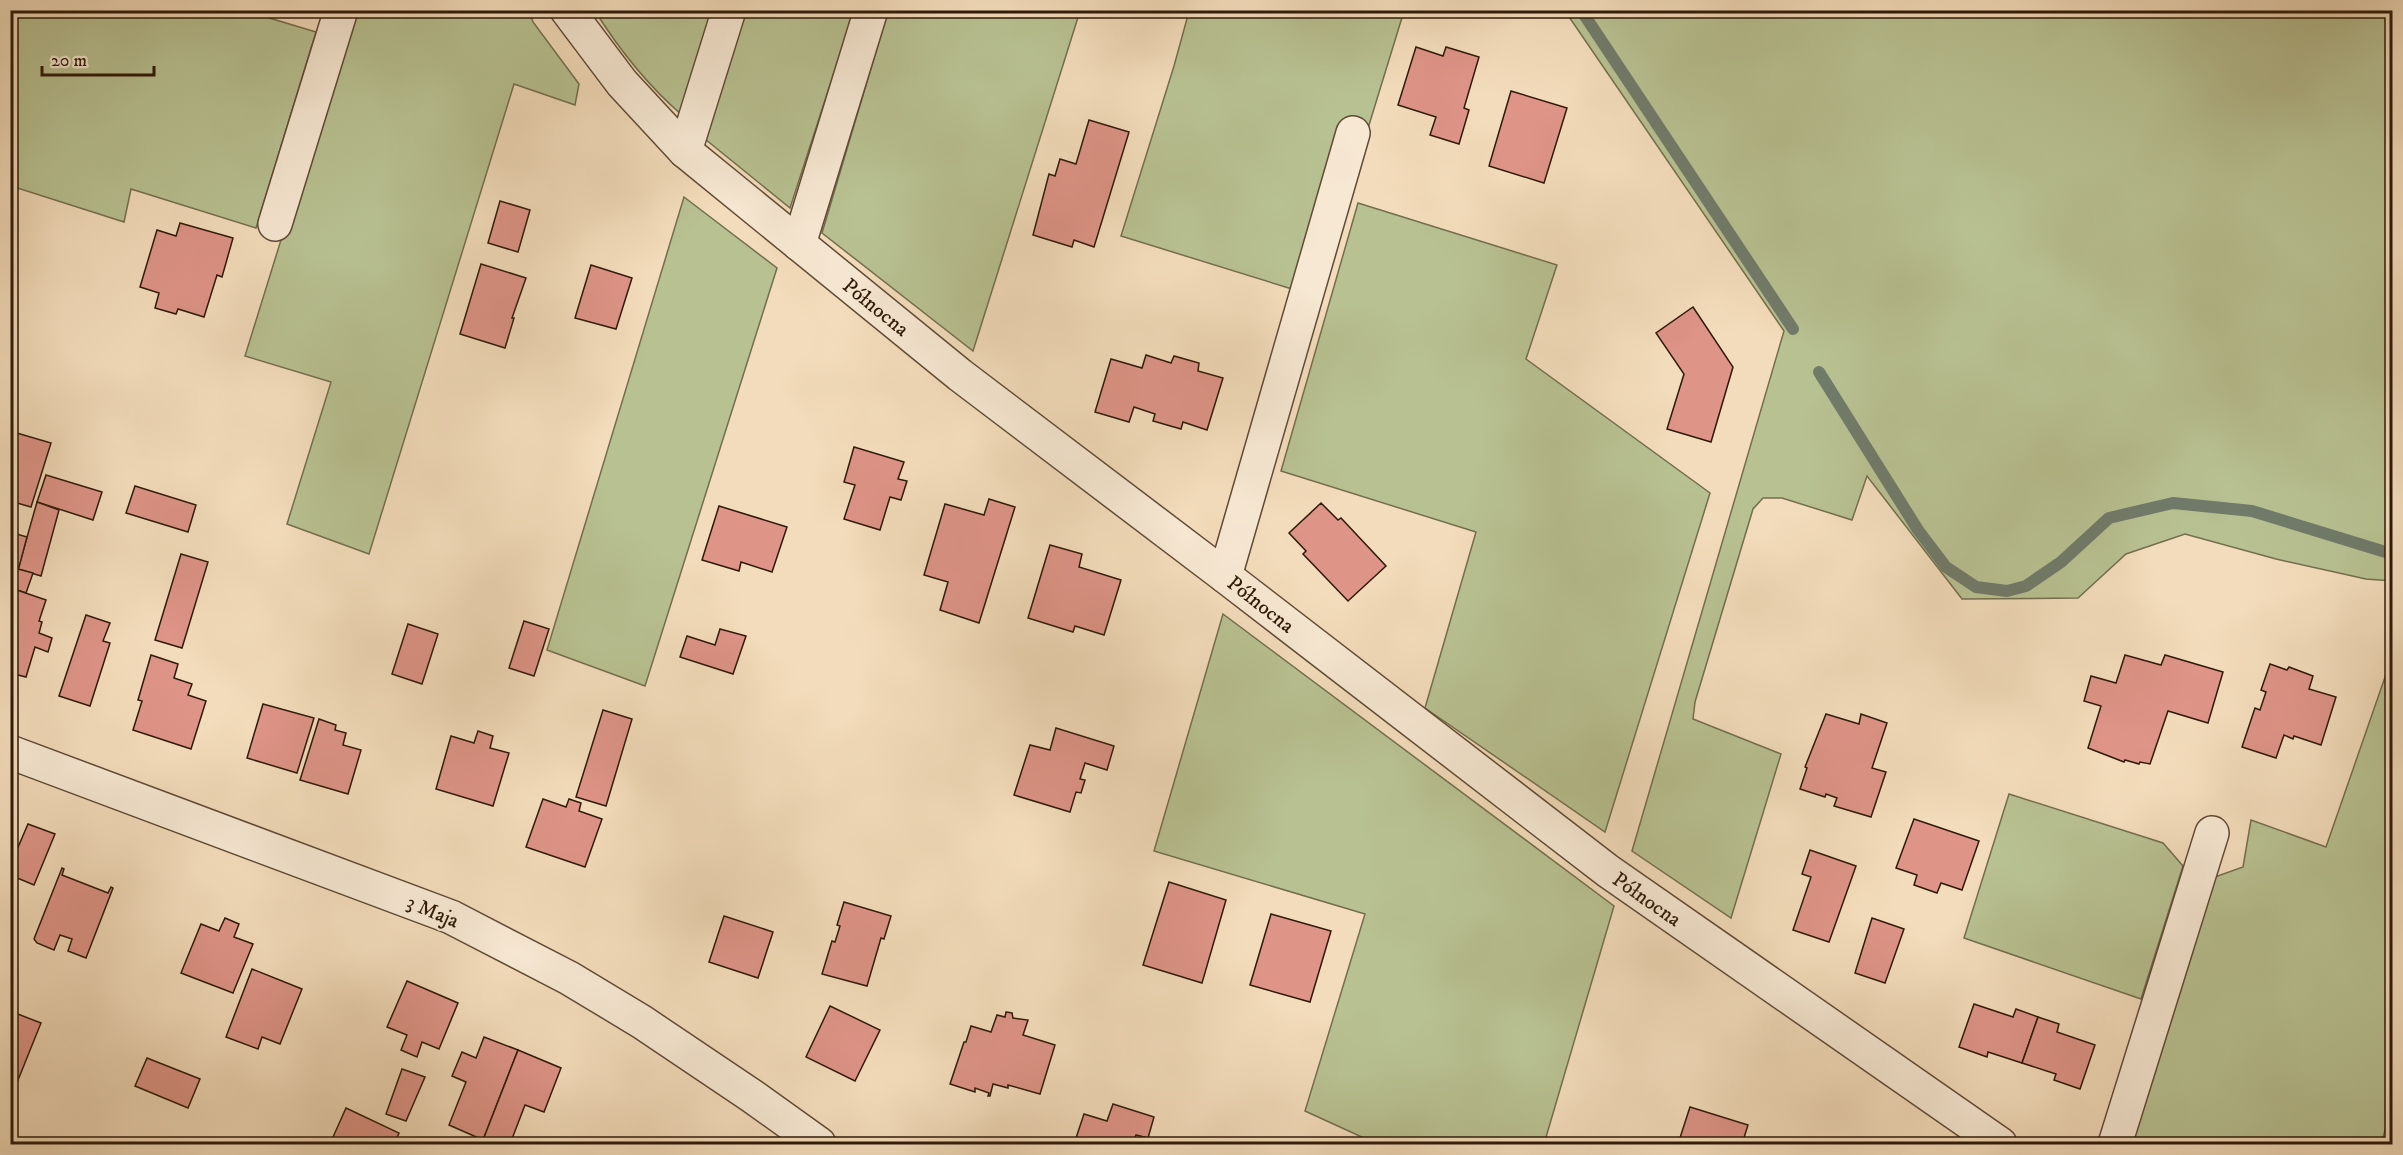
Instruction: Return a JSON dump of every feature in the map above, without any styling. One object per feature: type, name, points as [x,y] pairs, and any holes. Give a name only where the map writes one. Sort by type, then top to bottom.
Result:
[{"type":"street","points":[[275,224],[341,10]]},
{"type":"street","name":"Północna","points":[[567,10],[622,83],[685,151],[960,375],[1608,871],[2000,1144]]},
{"type":"street","points":[[685,151],[729,10]]},
{"type":"street","points":[[799,244],[871,10]]},
{"type":"street","points":[[1225,576],[1353,133]]},
{"type":"street","name":"3 Maja","points":[[10,752],[365,883],[461,922],[569,978],[642,1022],[819,1144]]},
{"type":"street","points":[[2115,1144],[2212,832]]},
{"type":"green space","points":[[11,10],[246,11],[316,32],[256,228],[131,189],[124,222],[11,186]]},
{"type":"green space","points":[[352,11],[529,11],[533,22],[579,84],[575,105],[514,84],[369,554],[287,524],[331,382],[245,356]]},
{"type":"green space","points":[[595,11],[715,11],[682,115],[634,66]]},
{"type":"green space","points":[[745,11],[854,11],[790,208],[705,139]]},
{"type":"green space","points":[[888,11],[1080,11],[973,351],[822,233]]},
{"type":"green space","points":[[1174,11],[1404,11],[1369,125],[1345,119],[1292,289],[1121,236],[1188,15]]},
{"type":"green space","points":[[1565,11],[2392,11],[2392,581],[2366,579],[2276,559],[2185,534],[2126,554],[2078,598],[1962,599],[1867,476],[1852,520],[1782,498],[1763,498],[1753,509],[1695,702],[1693,719],[1781,754],[1731,918],[1632,851],[1784,331]]},
{"type":"green space","points":[[684,197],[777,268],[645,686],[547,650]]},
{"type":"green space","points":[[1358,203],[1557,265],[1526,359],[1710,493],[1605,832],[1425,708],[1476,532],[1281,471]]},
{"type":"green space","points":[[1223,614],[1614,906],[1544,1144],[1377,1144],[1305,1111],[1365,914],[1154,851]]},
{"type":"green space","points":[[2392,657],[2392,1106],[2381,1144],[2132,1144],[2212,878],[2243,867],[2251,820],[2326,847]]},
{"type":"green space","points":[[2009,794],[2163,843],[2183,866],[2141,999],[1964,938]]},
{"type":"building","points":[[1416,47],[1443,56],[1446,47],[1479,57],[1464,108],[1469,110],[1459,144],[1430,135],[1436,117],[1398,105]]},
{"type":"building","points":[[1511,91],[1567,108],[1544,183],[1489,166]]},
{"type":"building","points":[[1089,120],[1129,132],[1094,247],[1074,240],[1072,247],[1033,235],[1049,174],[1055,176],[1060,159],[1076,164]]},
{"type":"building","points":[[500,201],[530,210],[518,252],[488,243]]},
{"type":"building","points":[[180,223],[233,238],[222,277],[217,275],[204,317],[178,309],[176,314],[155,308],[159,293],[140,287],[157,230],[176,236]]},
{"type":"building","points":[[481,264],[526,278],[512,318],[514,318],[505,348],[460,334]]},
{"type":"building","points":[[591,265],[632,278],[616,329],[575,318]]},
{"type":"building","points":[[1693,307],[1733,367],[1711,442],[1667,429],[1684,374],[1656,333]]},
{"type":"building","points":[[1146,355],[1171,363],[1174,356],[1199,363],[1198,371],[1223,378],[1207,430],[1183,422],[1181,429],[1153,421],[1155,414],[1134,407],[1129,422],[1095,412],[1111,359],[1142,368]]},
{"type":"building","points":[[10,431],[51,443],[31,507],[10,501]]},
{"type":"building","points":[[854,447],[904,462],[898,479],[907,481],[901,500],[890,497],[880,530],[844,519],[855,485],[844,482]]},
{"type":"building","points":[[46,475],[102,492],[93,520],[37,502]]},
{"type":"building","points":[[135,486],[196,505],[188,532],[126,513]]},
{"type":"building","points":[[989,499],[1015,507],[979,623],[940,610],[948,582],[924,575],[945,504],[984,515]]},
{"type":"building","points":[[37,502],[59,510],[41,576],[18,569]]},
{"type":"building","points":[[1321,503],[1338,520],[1341,518],[1386,566],[1348,601],[1303,554],[1306,551],[1289,533]]},
{"type":"building","points":[[719,506],[787,527],[772,572],[741,562],[739,571],[702,560]]},
{"type":"building","points":[[10,532],[27,537],[19,567],[10,565]]},
{"type":"building","points":[[1050,545],[1082,554],[1079,567],[1121,580],[1104,635],[1075,626],[1073,632],[1028,618]]},
{"type":"building","points":[[181,554],[208,562],[182,648],[155,640]]},
{"type":"building","points":[[18,569],[33,573],[26,593],[11,588]]},
{"type":"building","points":[[11,588],[46,600],[39,621],[42,622],[39,633],[52,638],[48,652],[35,647],[26,677],[10,673]]},
{"type":"building","points":[[86,615],[110,623],[103,641],[110,643],[90,706],[59,696]]},
{"type":"building","points":[[524,621],[549,629],[534,676],[509,668]]},
{"type":"building","points":[[408,624],[438,634],[422,684],[392,674]]},
{"type":"building","points":[[720,629],[746,636],[733,674],[680,657],[687,636],[715,645]]},
{"type":"building","points":[[151,655],[178,664],[174,678],[192,684],[188,695],[206,701],[191,749],[133,730],[142,701],[138,700]]},
{"type":"building","points":[[2125,655],[2161,665],[2165,655],[2223,672],[2208,723],[2168,711],[2150,764],[2125,760],[2124,762],[2088,748],[2101,706],[2084,701],[2091,676],[2116,683]]},
{"type":"building","points":[[2270,664],[2287,670],[2289,667],[2313,676],[2309,689],[2336,697],[2321,745],[2284,735],[2276,758],[2242,747],[2255,708],[2260,710],[2266,692],[2261,690]]},
{"type":"building","points":[[263,704],[314,718],[297,773],[247,758]]},
{"type":"building","points":[[603,710],[632,719],[606,806],[576,797]]},
{"type":"building","points":[[1826,714],[1859,724],[1861,714],[1887,723],[1872,768],[1886,772],[1871,817],[1834,806],[1837,798],[1826,794],[1825,797],[1800,789],[1807,768],[1805,767]]},
{"type":"building","points":[[319,719],[336,725],[335,730],[346,733],[343,745],[361,750],[348,794],[300,780]]},
{"type":"building","points":[[1056,728],[1114,746],[1107,770],[1085,763],[1080,779],[1085,780],[1081,793],[1076,792],[1070,812],[1014,795],[1030,745],[1050,750]]},
{"type":"building","points":[[478,731],[493,736],[490,748],[509,753],[493,806],[436,789],[451,736],[474,743]]},
{"type":"building","points":[[543,799],[566,807],[569,799],[581,803],[579,811],[602,819],[585,867],[526,847]]},
{"type":"building","points":[[1914,819],[1979,841],[1962,890],[1941,883],[1937,893],[1914,885],[1917,875],[1896,868]]},
{"type":"building","points":[[28,824],[55,834],[34,885],[10,875],[10,866]]},
{"type":"building","points":[[1810,850],[1856,866],[1829,942],[1793,930],[1811,877],[1802,874]]},
{"type":"building","points":[[62,868],[64,869],[62,875],[108,893],[111,887],[113,888],[86,958],[68,951],[72,939],[60,935],[54,950],[37,943],[34,939]]},
{"type":"building","points":[[1169,882],[1226,900],[1202,983],[1143,965]]},
{"type":"building","points":[[844,902],[891,916],[884,939],[881,938],[867,986],[822,974],[832,941],[835,942],[840,926],[837,925]]},
{"type":"building","points":[[1271,914],[1331,931],[1310,1002],[1250,985]]},
{"type":"building","points":[[724,916],[773,932],[758,978],[709,962]]},
{"type":"building","points":[[225,918],[239,924],[234,937],[253,944],[233,993],[181,973],[201,924],[219,931]]},
{"type":"building","points":[[1872,918],[1904,929],[1885,983],[1855,973]]},
{"type":"building","points":[[252,969],[302,989],[280,1044],[262,1037],[258,1049],[226,1037]]},
{"type":"building","points":[[407,981],[458,1003],[439,1049],[422,1042],[417,1057],[401,1050],[407,1035],[387,1027]]},
{"type":"building","points":[[1974,1004],[2013,1017],[2016,1009],[2038,1017],[2022,1063],[1988,1052],[1987,1057],[1959,1047]]},
{"type":"building","points":[[830,1006],[880,1030],[855,1081],[806,1057]]},
{"type":"building","points":[[10,1011],[41,1023],[16,1085],[10,1083]]},
{"type":"building","points":[[1006,1012],[1012,1013],[1013,1018],[1028,1020],[1023,1035],[1055,1045],[1040,1094],[1008,1085],[1008,1088],[993,1084],[990,1096],[988,1096],[989,1093],[975,1088],[975,1092],[950,1084],[971,1026],[991,1032],[997,1015],[1005,1017]]},
{"type":"building","points":[[2038,1017],[2059,1024],[2057,1032],[2095,1045],[2080,1089],[2054,1080],[2056,1074],[2022,1063]]},
{"type":"building","points":[[484,1037],[518,1050],[483,1140],[449,1125],[466,1082],[452,1076],[462,1052],[476,1058]]},
{"type":"building","points":[[518,1050],[561,1068],[544,1112],[525,1105],[510,1144],[495,1144],[483,1140]]},
{"type":"building","points":[[147,1058],[200,1079],[188,1108],[135,1086]]},
{"type":"building","points":[[402,1069],[425,1077],[406,1121],[386,1114]]},
{"type":"building","points":[[1113,1104],[1154,1117],[1148,1138],[1136,1135],[1133,1144],[1074,1144],[1084,1114],[1107,1121]]},
{"type":"building","points":[[1690,1107],[1748,1125],[1742,1144],[1678,1144]]},
{"type":"building","points":[[346,1108],[399,1133],[394,1144],[349,1144],[333,1137]]},
{"type":"waterway","points":[[1581,10],[1793,329]]},
{"type":"waterway","points":[[1819,372],[1918,530],[1946,567],[1976,587],[2007,591],[2026,586],[2061,562],[2109,518],[2173,503],[2252,511],[2392,554]]}]
